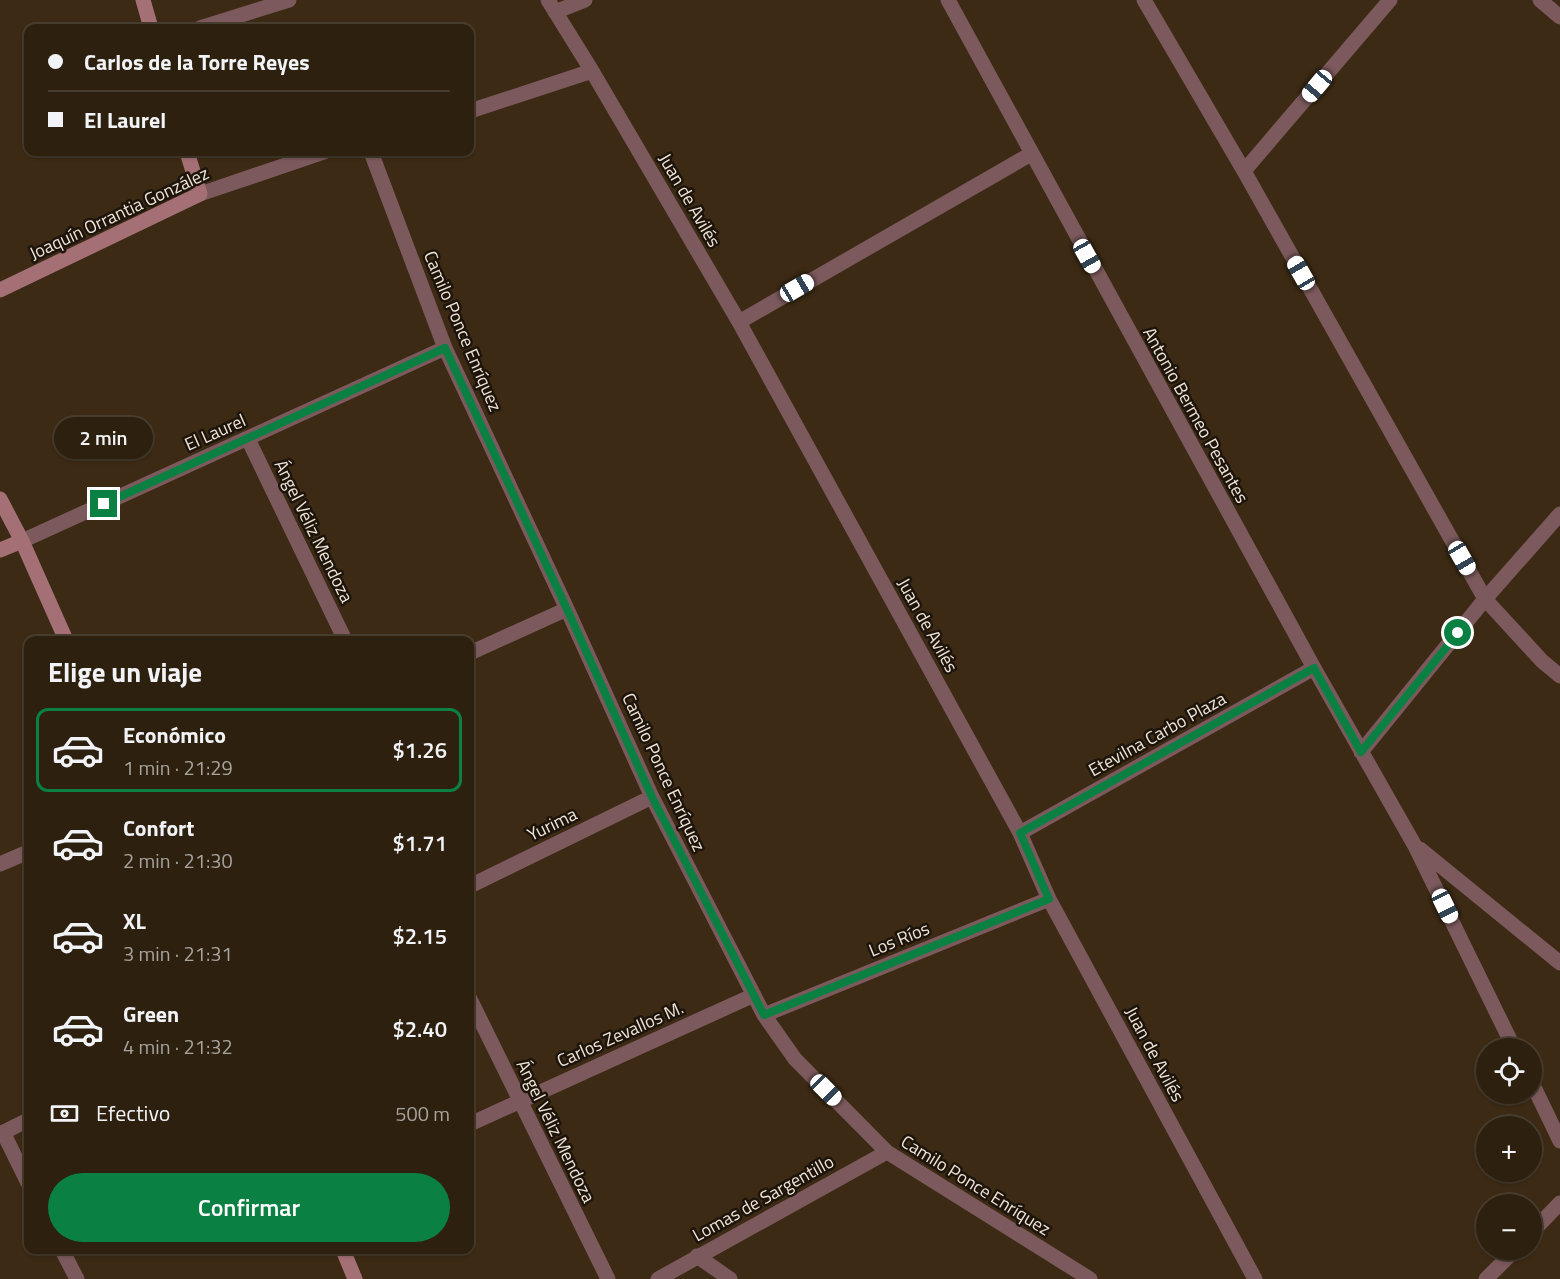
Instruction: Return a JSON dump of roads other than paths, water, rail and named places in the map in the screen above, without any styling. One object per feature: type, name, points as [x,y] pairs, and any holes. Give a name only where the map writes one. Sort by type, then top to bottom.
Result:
[{"type":"street","points":[[143,0],[150,24]]},
{"type":"street","points":[[213,24],[289,0]]},
{"type":"street","points":[[552,6],[585,0]]},
{"type":"street","name":"Antonio Bermeo Pesantes","points":[[948,0],[1314,668],[1415,846],[1509,1038]]},
{"type":"street","points":[[1144,0],[1244,171],[1485,599],[1542,661],[1560,676]]},
{"type":"street","points":[[1244,171],[1390,0]]},
{"type":"street","points":[[1540,0],[1560,17]]},
{"type":"street","name":"Juan de Avilés","points":[[552,6],[739,322],[1020,833],[1049,899],[1255,1279]]},
{"type":"street","points":[[474,110],[592,71]]},
{"type":"street","points":[[739,322],[1031,153]]},
{"type":"street","points":[[188,156],[200,194]]},
{"type":"street","name":"Joaquín Orrantia González","points":[[0,290],[200,194],[312,156]]},
{"type":"street","name":"Camilo Ponce Enríquez","points":[[373,156],[445,348],[652,797],[764,1015],[795,1059],[887,1152],[1090,1279]]},
{"type":"street","name":"El Laurel","points":[[0,550],[445,348]]},
{"type":"street","name":"Ángel Véliz Mendoza","points":[[248,439],[343,636]]},
{"type":"street","points":[[0,499],[22,541],[64,636]]},
{"type":"street","points":[[1361,752],[1485,599],[1560,514]]},
{"type":"street","points":[[474,651],[567,609]]},
{"type":"street","name":"Etevilna Carbo Plaza","points":[[1020,833],[1314,668]]},
{"type":"street","name":"Yurima","points":[[474,884],[652,797]]},
{"type":"street","points":[[1415,846],[1560,963]]},
{"type":"street","points":[[0,864],[24,854]]},
{"type":"street","name":"Los Ríos","points":[[764,1015],[1049,899]]},
{"type":"street","name":"Carlos Zevallos M.","points":[[474,1122],[754,995]]},
{"type":"street","name":"Ángel Véliz Mendoza","points":[[474,1007],[608,1279]]},
{"type":"street","points":[[1542,1104],[1560,1142]]},
{"type":"street","points":[[24,1122],[2,1133],[24,1175]]},
{"type":"street","name":"Lomas de Sargentillo","points":[[658,1279],[887,1152]]},
{"type":"street","points":[[1542,1224],[1557,1211]]},
{"type":"street","points":[[64,1254],[77,1279]]},
{"type":"street","points":[[345,1254],[355,1279]]},
{"type":"street","points":[[697,1257],[730,1279]]},
{"type":"street","points":[[1486,1279],[1505,1260]]}]
